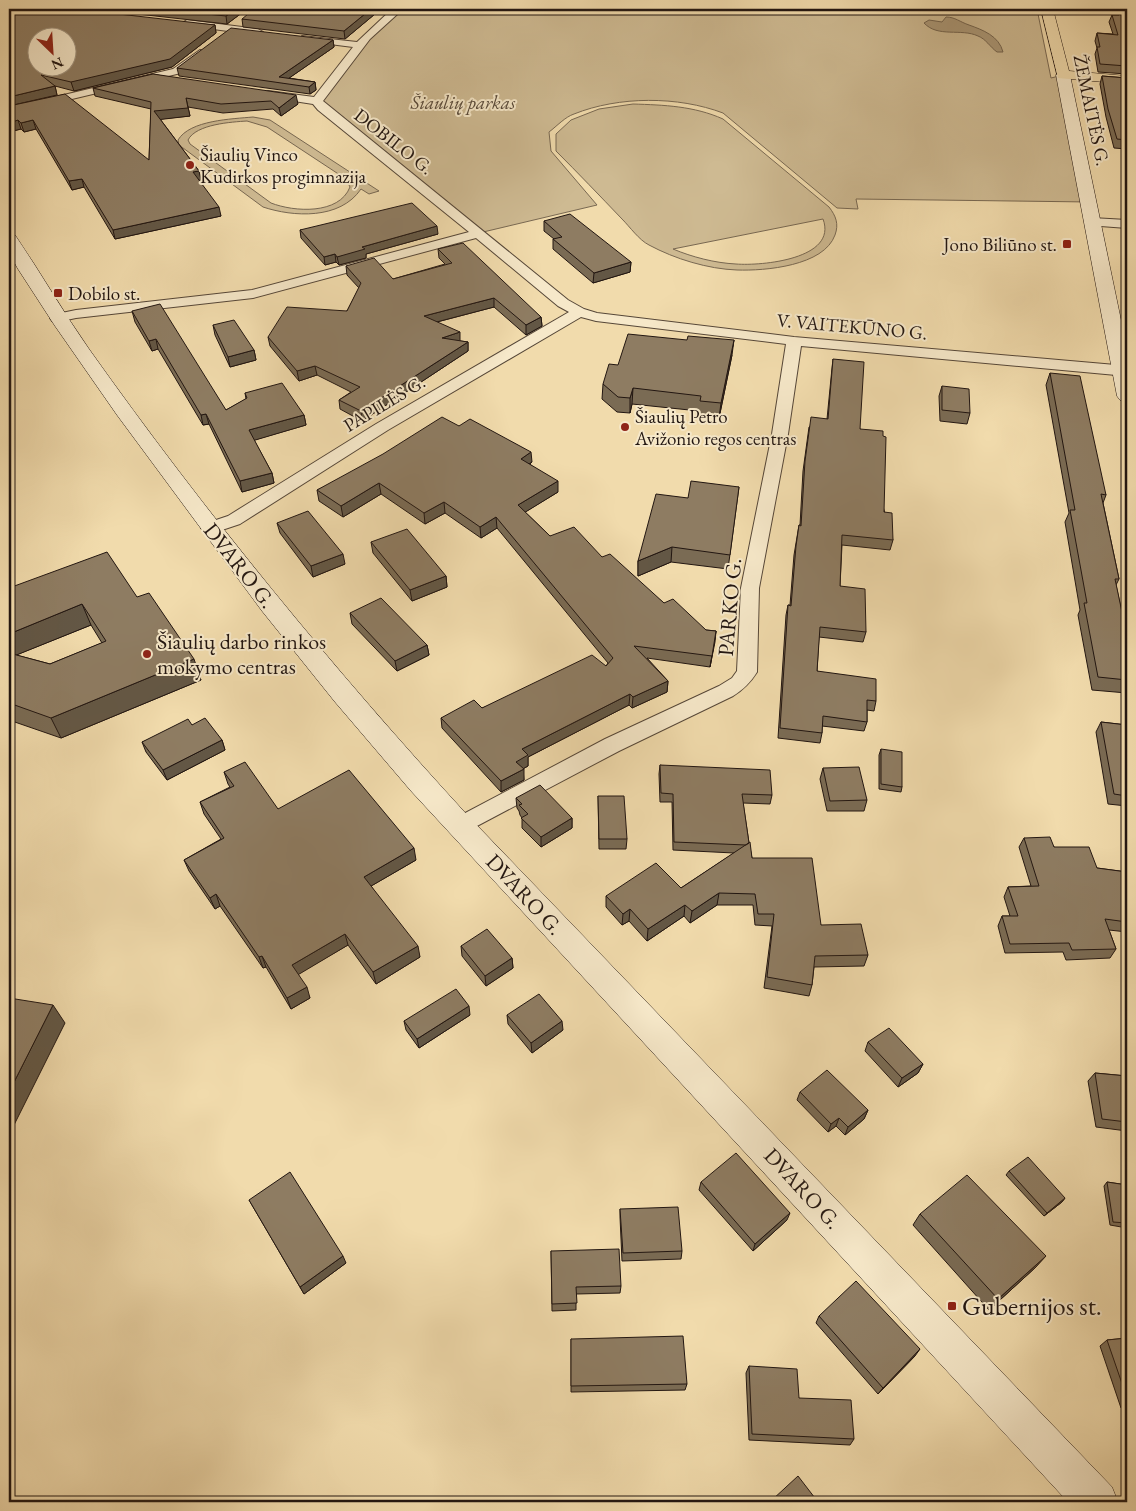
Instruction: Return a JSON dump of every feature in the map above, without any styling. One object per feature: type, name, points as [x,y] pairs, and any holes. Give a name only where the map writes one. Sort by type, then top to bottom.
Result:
[{"type":"main road","name":"ŽEMAITĖS G.","points":[[1047,9],[1063,75],[1092,222],[1125,371],[1127,396]]},
{"type":"main road","points":[[1063,75],[1127,80]]},
{"type":"main road","name":"DVARO G.","points":[[12,253],[108,391],[210,528],[339,686],[460,826],[1097,1502]]},
{"type":"street","points":[[259,93],[317,100],[366,37],[398,9]]},
{"type":"street","points":[[9,111],[177,71],[243,18]]},
{"type":"street","points":[[174,22],[270,34]]},
{"type":"street","points":[[300,38],[360,45]]},
{"type":"street","points":[[154,77],[182,81]]},
{"type":"street","name":"DOBILO G.","points":[[317,100],[322,108],[479,232],[563,303],[579,312]]},
{"type":"street","points":[[1092,222],[1127,224]]},
{"type":"street","points":[[57,318],[76,314],[253,294],[479,232]]},
{"type":"street","name":"V. VAITEKŪNO G.","points":[[579,312],[615,319],[794,342],[1125,371]]},
{"type":"street","name":"PAPILĖS G.","points":[[210,528],[234,520],[382,428],[579,312]]},
{"type":"street","name":"PARKO G.","points":[[460,826],[612,745],[726,691],[739,682],[747,672],[750,588],[780,434],[794,342]]},
{"type":"green space","name":"Šiaulių parkas","points":[[398,9],[1037,9],[1051,78],[1063,75],[1090,202],[856,199],[858,209],[837,208],[723,113],[687,103],[648,100],[629,101],[591,108],[564,119],[549,132],[551,151],[597,205],[479,233],[318,104],[379,25]]},
{"type":"green space","points":[[633,104],[667,106],[701,111],[723,119],[829,207],[836,220],[835,235],[829,245],[819,254],[807,260],[777,268],[749,270],[703,265],[670,255],[645,243],[556,151],[556,134],[571,120],[599,109]],"holes":[[[823,219],[825,232],[819,243],[809,251],[795,257],[763,263],[736,264],[720,262],[696,257],[673,249]]]},
{"type":"green space","points":[[253,117],[270,120],[379,191],[369,194],[361,189],[352,199],[329,211],[302,214],[288,213],[263,207],[179,145],[178,140],[184,133],[201,124]],"holes":[[[247,121],[267,127],[346,179],[350,187],[344,196],[336,203],[315,209],[292,208],[271,203],[190,144],[188,140],[198,130],[224,123]]]},
{"type":"shaded area","points":[[946,17],[990,34],[1001,46],[1003,52],[997,52],[978,36],[943,32],[930,28],[924,23],[929,20],[942,22]]},
{"type":"building","points":[[9,9],[75,9],[215,25],[170,59],[71,82],[54,78],[78,78],[78,28],[28,28],[28,78],[45,78],[55,86],[9,97]]},
{"type":"building","points":[[159,9],[236,9],[226,16]]},
{"type":"building","points":[[254,9],[371,9],[344,31],[242,19]]},
{"type":"building","points":[[1118,11],[1127,12],[1127,66],[1100,64],[1097,47],[1100,47],[1097,33],[1118,35],[1112,15],[1119,15]]},
{"type":"building","points":[[231,28],[333,40],[279,77],[315,82],[309,87],[177,68]]},
{"type":"building","points":[[153,74],[296,95],[279,108],[271,101],[221,104],[186,98],[188,108],[154,111],[199,171],[193,172],[219,207],[113,230],[82,179],[69,181],[33,120],[21,123],[18,120],[9,123],[9,106],[65,94],[149,160],[151,102],[93,88]]},
{"type":"building","points":[[1102,76],[1127,78],[1127,140],[1117,139],[1108,109]]},
{"type":"building","points":[[412,203],[437,226],[362,247],[365,249],[337,257],[335,254],[324,257],[300,230]]},
{"type":"building","points":[[570,214],[631,262],[594,273],[553,239],[562,237],[544,221]]},
{"type":"building","points":[[463,243],[541,317],[526,325],[494,298],[424,316],[460,332],[442,338],[468,342],[361,411],[339,400],[360,387],[315,366],[297,371],[268,337],[287,307],[347,311],[361,283],[346,266],[374,258],[393,279],[452,263],[438,249]]},
{"type":"building","points":[[160,304],[226,410],[247,398],[245,393],[282,383],[304,415],[249,430],[272,473],[240,481],[206,414],[201,415],[156,339],[149,341],[132,311]]},
{"type":"building","points":[[234,320],[254,350],[228,357],[213,325]]},
{"type":"building","points":[[628,334],[687,340],[688,336],[734,340],[721,403],[700,401],[701,396],[633,388],[630,398],[618,397],[603,384],[609,364],[618,365]]},
{"type":"building","points":[[833,359],[864,362],[860,429],[883,431],[883,436],[886,437],[884,512],[892,513],[893,540],[842,535],[840,586],[865,589],[866,632],[820,627],[817,671],[876,679],[876,701],[867,700],[867,722],[823,716],[822,733],[780,728],[788,605],[791,606],[796,546],[799,525],[801,526],[805,461],[811,417],[828,419]]},
{"type":"building","points":[[1050,373],[1080,376],[1106,495],[1101,494],[1119,579],[1115,579],[1127,636],[1127,680],[1098,677],[1084,603],[1087,603],[1070,510],[1075,510]]},
{"type":"building","points":[[942,386],[969,389],[970,413],[942,410]]},
{"type":"building","points":[[442,417],[459,426],[470,419],[531,452],[521,459],[558,481],[518,505],[550,536],[574,527],[602,557],[610,554],[664,603],[673,599],[706,630],[716,631],[712,656],[634,646],[668,681],[633,697],[630,694],[522,749],[528,755],[516,762],[524,769],[501,781],[441,718],[474,700],[482,708],[592,655],[606,666],[613,658],[496,517],[480,527],[444,502],[424,513],[379,483],[341,506],[317,490],[383,454]]},
{"type":"building","points":[[691,481],[739,487],[730,555],[672,547],[638,561],[656,494],[688,498]]},
{"type":"building","points":[[308,511],[343,554],[311,566],[277,523]]},
{"type":"building","points":[[407,529],[446,576],[410,590],[371,542]]},
{"type":"building","name":"Šiaulių darbo rinkos mokymo centras","points":[[107,552],[137,597],[149,593],[194,659],[51,718],[9,703],[9,653],[50,664],[106,641],[82,604],[9,634],[9,588]]},
{"type":"building","points":[[381,598],[427,645],[395,661],[350,613]]},
{"type":"building","points":[[205,718],[222,740],[163,770],[142,742],[188,719],[192,725]]},
{"type":"building","points":[[1101,722],[1127,725],[1127,796],[1114,794]]},
{"type":"building","points":[[881,749],[902,752],[902,787],[881,784]]},
{"type":"building","points":[[245,762],[278,809],[349,770],[414,848],[364,877],[418,946],[373,972],[345,934],[292,965],[307,987],[287,998],[262,956],[259,957],[216,894],[210,898],[184,860],[224,838],[200,802],[234,786],[224,772]]},
{"type":"building","points":[[660,765],[770,770],[772,795],[742,794],[749,843],[746,845],[674,842],[673,794],[661,793]]},
{"type":"building","points":[[859,767],[867,800],[830,801],[823,768]]},
{"type":"building","points":[[540,785],[572,818],[541,837],[521,818],[528,814],[519,805],[522,804],[516,798]]},
{"type":"building","points":[[598,796],[624,796],[627,839],[599,839]]},
{"type":"building","points":[[1050,837],[1054,847],[1089,847],[1097,868],[1127,872],[1127,922],[1105,919],[1116,949],[1072,950],[1069,943],[1010,944],[1002,916],[1018,916],[1008,887],[1039,886],[1024,838]]},
{"type":"building","points":[[750,842],[752,858],[812,858],[821,925],[861,924],[868,955],[815,956],[812,985],[767,977],[774,914],[758,914],[755,894],[719,893],[692,911],[685,905],[648,929],[630,909],[623,914],[606,896],[656,863],[681,888]]},
{"type":"building","points":[[487,929],[512,958],[485,976],[461,946]]},
{"type":"building","points":[[456,989],[469,1006],[417,1039],[404,1021]]},
{"type":"building","points":[[539,994],[562,1021],[531,1043],[507,1015]]},
{"type":"building","points":[[9,998],[53,1005],[9,1092]]},
{"type":"building","points":[[889,1028],[923,1064],[902,1078],[868,1042]]},
{"type":"building","points":[[827,1070],[868,1110],[848,1127],[839,1118],[831,1124],[800,1092]]},
{"type":"building","points":[[1095,1073],[1127,1076],[1127,1122],[1102,1119]]},
{"type":"building","points":[[736,1153],[790,1213],[755,1244],[701,1182]]},
{"type":"building","points":[[1028,1157],[1065,1198],[1047,1213],[1009,1171]]},
{"type":"building","points":[[290,1172],[343,1256],[300,1287],[249,1200]]},
{"type":"building","points":[[967,1175],[1046,1256],[998,1299],[920,1214]]},
{"type":"building","points":[[1107,1182],[1127,1185],[1127,1223],[1113,1222]]},
{"type":"building","points":[[678,1207],[682,1251],[623,1253],[620,1209]]},
{"type":"building","points":[[619,1249],[621,1286],[576,1287],[577,1303],[552,1304],[551,1251]]},
{"type":"building","points":[[856,1281],[920,1349],[883,1388],[819,1316]]},
{"type":"building","points":[[683,1336],[687,1384],[571,1386],[571,1339]]},
{"type":"building","points":[[1127,1338],[1127,1398],[1107,1340]]},
{"type":"building","points":[[749,1366],[797,1369],[799,1398],[851,1400],[854,1439],[752,1434]]},
{"type":"building","points":[[798,1476],[818,1502],[773,1502],[772,1500]]},
{"type":"place","name":"Šiaulių Vinco Kudirkos progimnazija","points":[[190,165]]},
{"type":"place","name":"Jono Biliūno st.","points":[[1067,244]]},
{"type":"place","name":"Dobilo st.","points":[[58,293]]},
{"type":"place","name":"Šiaulių Petro Avižonio regos centras","points":[[625,427]]},
{"type":"place","name":"Šiaulių darbo rinkos mokymo centras","points":[[147,654]]},
{"type":"place","name":"Gubernijos st.","points":[[952,1306]]}]
